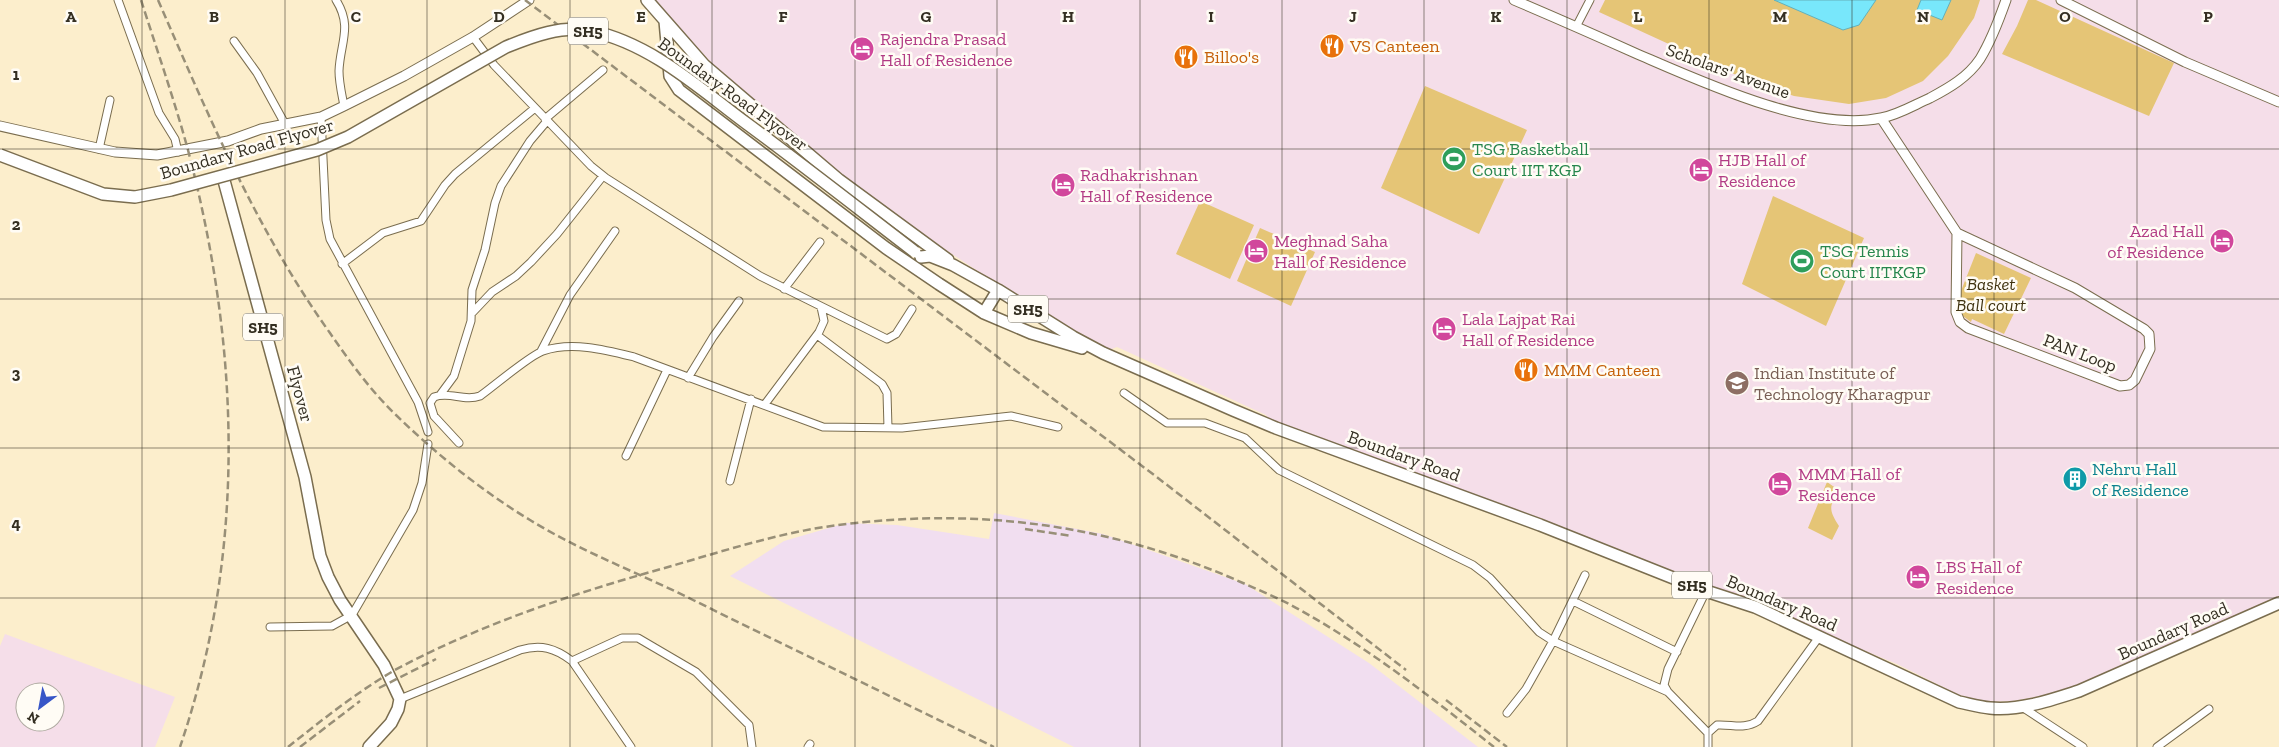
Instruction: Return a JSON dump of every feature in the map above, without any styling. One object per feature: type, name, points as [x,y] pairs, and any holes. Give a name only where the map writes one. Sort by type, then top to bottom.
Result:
[{"type":"main road","points":[[647,0],[704,65],[838,180],[890,219],[941,253],[953,264]]},
{"type":"main road","name":"Boundary Road","points":[[665,22],[670,76],[679,90],[886,248],[984,313],[1031,332],[1103,353]]},
{"type":"main road","name":"Boundary Road Flyover","points":[[0,155],[103,194],[135,197],[171,190],[317,150],[348,137],[506,46],[533,36],[562,30],[588,31],[616,37],[643,50],[674,70],[808,169],[918,255],[930,256],[953,264]]},
{"type":"main road","name":"Flyover","points":[[223,177],[304,476],[320,556],[328,578],[340,600],[352,615]]},
{"type":"main road","points":[[918,255],[929,278]]},
{"type":"main road","name":"Boundary Road","points":[[953,264],[1072,337],[1103,353],[1276,428],[1540,525],[1706,591],[1755,608],[1959,702],[1991,708],[2022,707],[2080,691],[2279,603]]},
{"type":"main road","points":[[984,313],[998,290]]},
{"type":"main road","name":"SH5","points":[[352,615],[384,665],[400,699]]},
{"type":"main road","points":[[369,747],[390,723],[398,709],[400,699]]},
{"type":"street","points":[[118,0],[159,113],[175,139],[178,152]]},
{"type":"street","points":[[336,0],[341,8],[346,32],[339,71],[344,106]]},
{"type":"street","points":[[0,126],[115,152],[157,155],[228,141],[261,129],[321,117],[473,37],[529,0]]},
{"type":"street","name":"Scholars' Avenue","points":[[1514,0],[1677,71],[1742,97],[1780,109],[1827,119],[1852,120],[1881,118],[1906,110],[1954,85],[1979,60],[2006,0]]},
{"type":"street","points":[[1576,27],[1590,0]]},
{"type":"street","points":[[2060,0],[2185,62],[2279,102]]},
{"type":"street","points":[[473,37],[494,65],[603,176],[714,247],[784,289],[887,339],[896,334],[912,308]]},
{"type":"street","points":[[234,41],[257,73],[285,124]]},
{"type":"street","points":[[440,395],[456,371],[473,312],[472,290],[485,250],[495,202],[501,186],[546,120],[603,70]]},
{"type":"street","points":[[99,149],[110,100]]},
{"type":"street","points":[[342,264],[383,233],[420,221],[455,174],[535,108]]},
{"type":"street","points":[[321,117],[326,220],[330,239],[418,402],[428,432]]},
{"type":"street","points":[[1881,118],[1957,233]]},
{"type":"street","points":[[473,312],[492,292],[516,276],[531,262],[557,234],[603,176]]},
{"type":"street","points":[[458,443],[440,424],[431,409],[431,399],[449,394],[466,399],[480,396],[541,351],[570,294],[615,231]]},
{"type":"street","name":"PAN Loop","points":[[1957,233],[2075,288],[2144,329],[2149,334],[2151,342],[2135,380],[2128,385],[2120,386],[1968,328],[1960,322],[1956,312],[1957,233]]},
{"type":"street","points":[[784,289],[820,242]]},
{"type":"street","points":[[688,378],[713,336],[739,301]]},
{"type":"street","points":[[765,404],[817,335],[824,321],[821,307]]},
{"type":"street","points":[[817,335],[882,384],[887,393],[888,428]]},
{"type":"street","points":[[541,351],[573,347],[609,351],[634,357],[688,378],[751,398],[816,426],[888,428],[927,426],[972,419],[1011,416],[1058,428]]},
{"type":"street","points":[[626,456],[667,370]]},
{"type":"street","points":[[1124,393],[1167,423],[1205,423],[1245,438],[1279,470],[1473,565],[1490,578],[1539,632],[1553,642],[1668,692]]},
{"type":"street","points":[[730,481],[751,398]]},
{"type":"street","points":[[270,628],[332,626],[352,615],[366,587],[413,510],[422,483],[428,444]]},
{"type":"street","points":[[1507,713],[1526,689],[1553,642],[1585,575]]},
{"type":"street","points":[[1706,591],[1664,678],[1664,685],[1668,692],[1708,733],[1708,747]]},
{"type":"street","points":[[1573,601],[1677,652]]},
{"type":"street","points":[[1708,733],[1717,725],[1750,726],[1758,721],[1819,637]]},
{"type":"street","points":[[572,661],[622,638],[638,638],[686,665],[703,678],[749,725],[752,747]]},
{"type":"street","points":[[400,699],[534,646],[554,649],[572,661],[631,747]]},
{"type":"street","points":[[2022,707],[2083,747]]},
{"type":"street","points":[[2157,747],[2209,709]]},
{"type":"shaded area","name":"Indian Institute of Technology Kharagpur","points":[[655,0],[2279,0],[2279,598],[2068,691],[2013,701],[1988,702],[1959,695],[1897,664],[1593,540],[1270,420],[1266,415],[1117,347],[1109,350],[1066,329],[882,208],[724,77]]},
{"type":"shaded area","points":[[994,513],[1103,534],[1245,584],[1369,663],[1478,747],[1074,747],[730,576],[784,541],[846,523],[897,525],[989,539]]},
{"type":"shaded area","points":[[5,634],[175,697],[155,747],[0,747],[0,646]]},
{"type":"green space","points":[[1605,0],[1980,0],[1974,18],[1948,56],[1923,81],[1886,98],[1849,104],[1794,96],[1745,79],[1599,12]]},
{"type":"green space","points":[[2028,0],[2036,0],[2174,63],[2149,116],[2002,54]]},
{"type":"green space","name":"TSG Basketball Court IIT KGP","points":[[1425,86],[1527,130],[1479,234],[1381,188]]},
{"type":"green space","name":"TSG Tennis Court IITKGP","points":[[1773,196],[1864,238],[1826,326],[1742,284]]},
{"type":"green space","points":[[1200,201],[1254,225],[1230,279],[1176,254]]},
{"type":"green space","points":[[1260,228],[1315,252],[1291,306],[1237,281]]},
{"type":"green space","name":"Basket Ball court","points":[[1976,253],[2031,278],[2004,334],[1972,319],[1971,322],[1960,314],[1959,296]]},
{"type":"green space","points":[[1827,482],[1840,491],[1833,501],[1831,508],[1839,526],[1832,540],[1808,528]]},
{"type":"water","points":[[1774,0],[1876,0],[1859,25],[1843,30]]},
{"type":"water","points":[[1921,0],[1951,0],[1942,20],[1917,10]]},
{"type":"railway","points":[[141,0],[188,150],[205,225],[218,300],[226,374],[229,449],[226,524],[217,599],[202,673],[180,747]]},
{"type":"railway","points":[[158,0],[235,171],[279,254],[304,294],[361,376],[411,430],[494,497],[550,532],[994,747]]},
{"type":"railway","points":[[525,0],[1158,478],[1406,670]]},
{"type":"railway","points":[[288,747],[353,697],[395,670],[458,639],[522,613],[621,581],[774,537],[847,524],[947,518],[996,520],[1044,525],[1092,534],[1140,545],[1187,560],[1234,579],[1292,606],[1351,641],[1424,692],[1494,747]]},
{"type":"railway","points":[[1025,529],[1072,536]]},
{"type":"railway","points":[[379,688],[436,659]]},
{"type":"railway","points":[[1446,700],[1507,747]]},
{"type":"railway","points":[[300,747],[360,701]]},
{"type":"place","name":"VS Canteen","points":[[1332,46]]},
{"type":"place","name":"Rajendra Prasad Hall of Residence","points":[[862,49]]},
{"type":"place","name":"Billoo's","points":[[1186,57]]},
{"type":"place","name":"TSG Basketball Court IIT KGP","points":[[1454,159]]},
{"type":"place","name":"HJB Hall of Residence","points":[[1701,170]]},
{"type":"place","name":"Radhakrishnan Hall of Residence","points":[[1063,185]]},
{"type":"place","name":"Azad Hall of Residence","points":[[2222,241]]},
{"type":"place","name":"Meghnad Saha Hall of Residence","points":[[1256,251]]},
{"type":"place","name":"TSG Tennis Court IITKGP","points":[[1802,261]]},
{"type":"place","name":"Lala Lajpat Rai Hall of Residence","points":[[1444,329]]},
{"type":"place","name":"MMM Canteen","points":[[1526,370]]},
{"type":"place","name":"Indian Institute of Technology Kharagpur","points":[[1737,383]]},
{"type":"place","name":"Nehru Hall of Residence","points":[[2075,479]]},
{"type":"place","name":"MMM Hall of Residence","points":[[1780,484]]},
{"type":"place","name":"LBS Hall of Residence","points":[[1918,577]]}]
